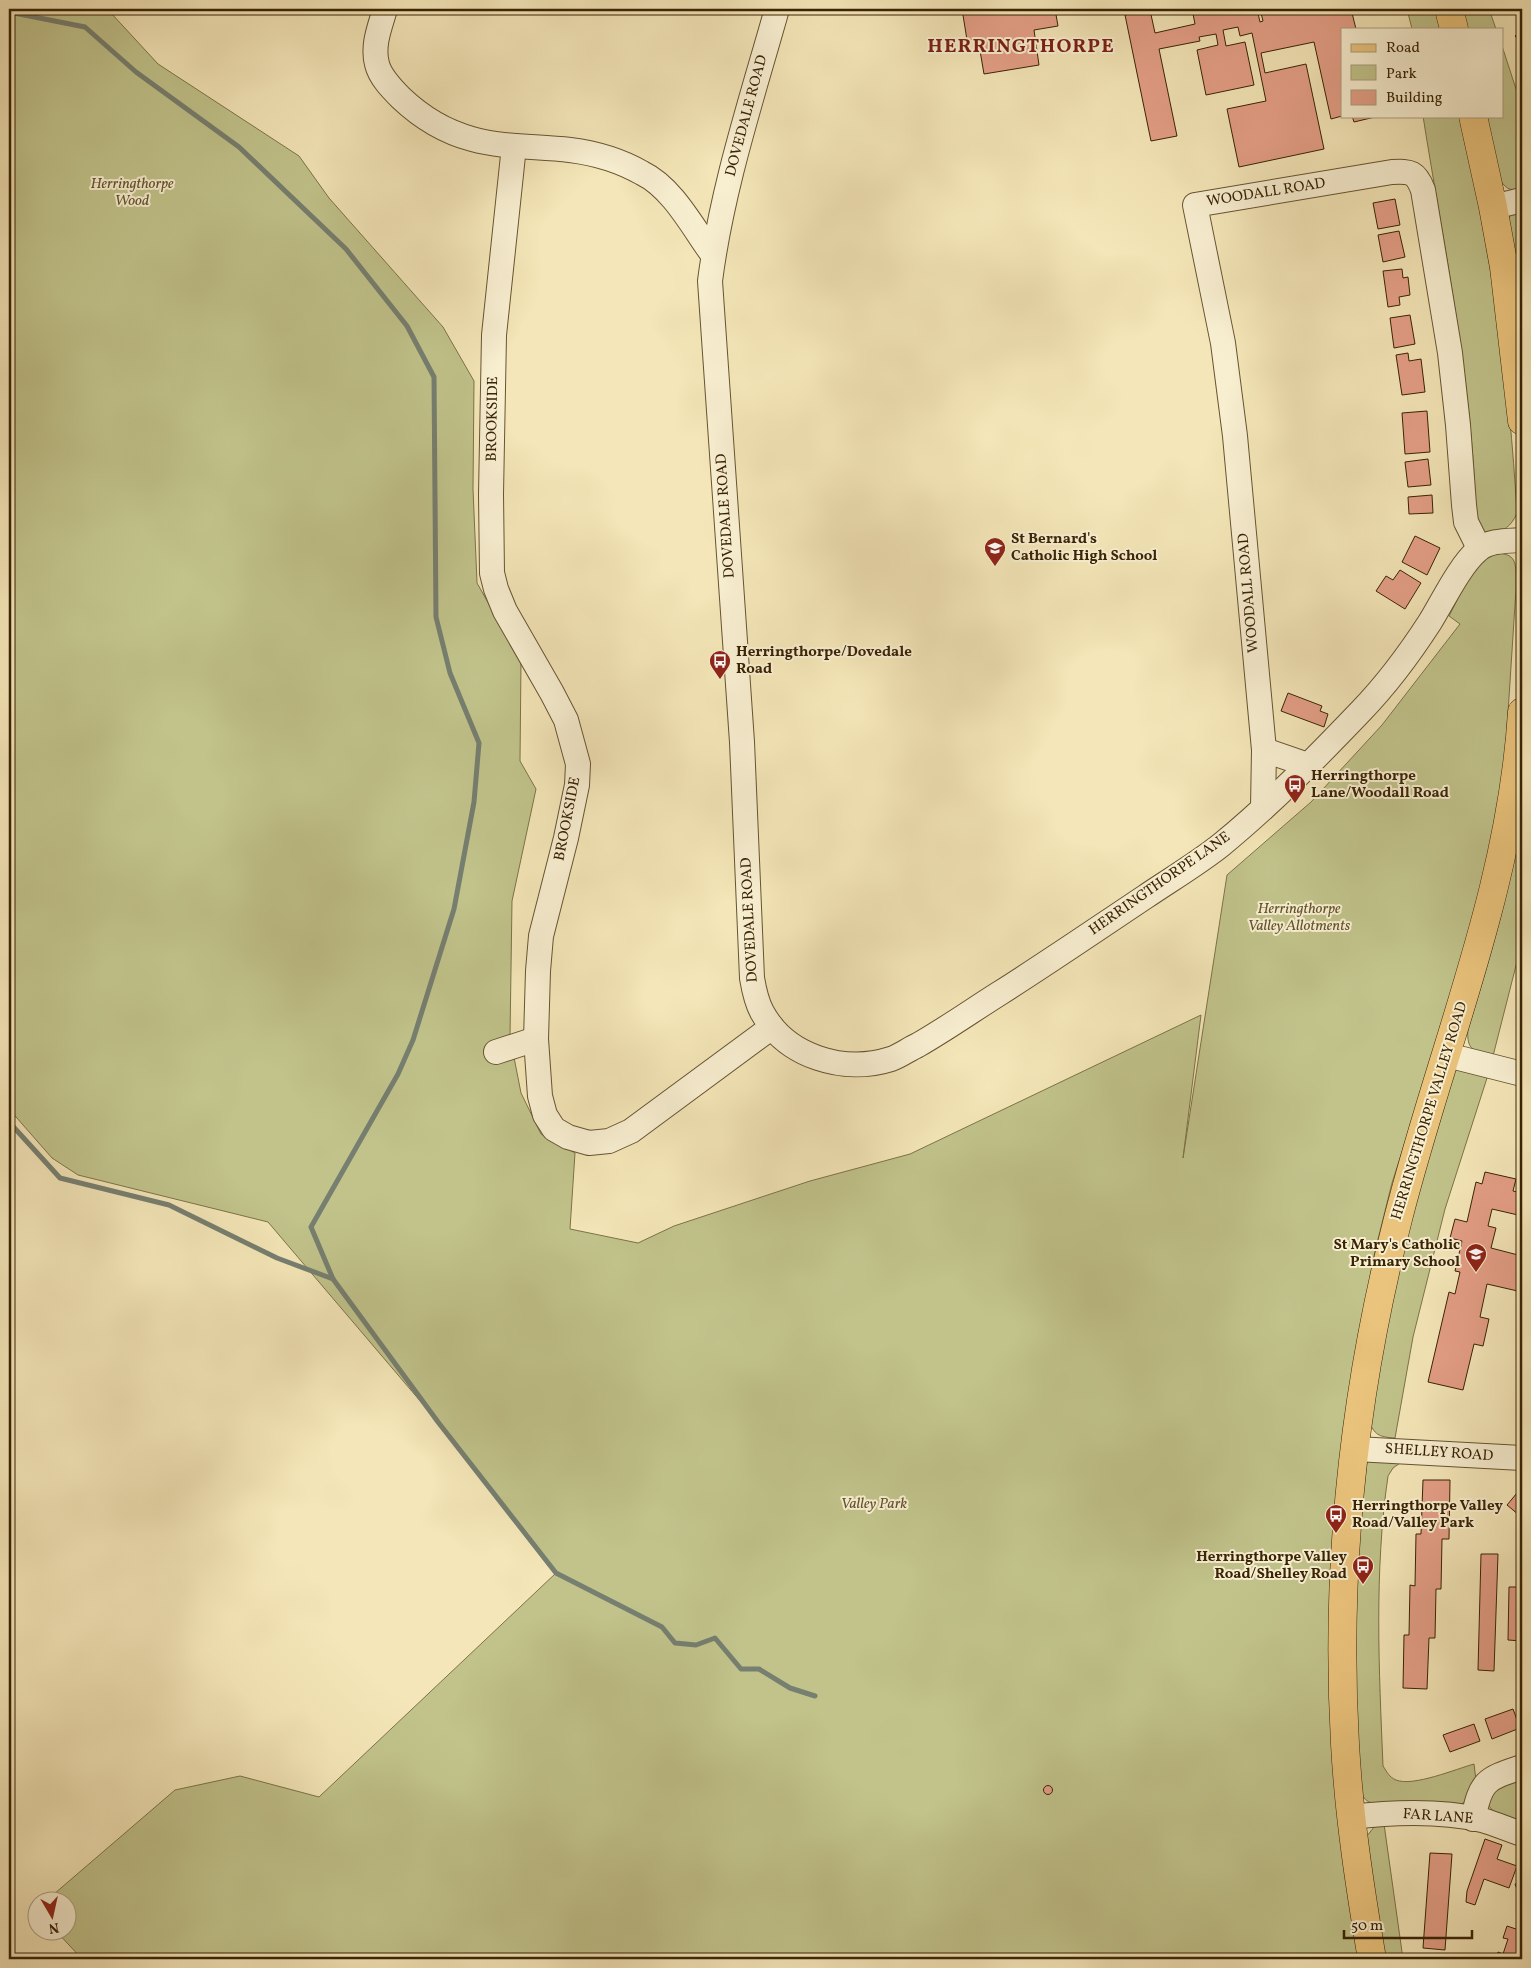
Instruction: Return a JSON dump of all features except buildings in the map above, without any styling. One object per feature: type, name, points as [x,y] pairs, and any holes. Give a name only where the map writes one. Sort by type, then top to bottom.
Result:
[{"type":"main road","points":[[1450,9],[1454,28]]},
{"type":"main road","points":[[1473,118],[1518,333],[1522,421]]},
{"type":"main road","name":"HERRINGTHORPE VALLEY ROAD","points":[[1372,1959],[1351,1817],[1344,1718],[1343,1602],[1350,1490],[1363,1387],[1384,1275],[1416,1153],[1485,927],[1498,875],[1516,773],[1522,712]]},
{"type":"street","points":[[386,9],[376,44],[377,65],[388,85],[408,105],[434,124],[472,139],[514,146],[572,150],[620,163],[644,173],[666,189],[713,255]]},
{"type":"street","name":"DOVEDALE ROAD","points":[[772,1027],[758,1003],[752,978],[742,742],[710,305],[710,281],[713,255],[728,188],[777,9]]},
{"type":"street","name":"BROOKSIDE","points":[[514,146],[494,336],[491,494],[492,573],[496,590],[505,610],[566,720],[578,764],[577,785],[566,838],[541,936],[536,1039],[540,1096],[545,1114],[554,1128],[568,1137],[589,1143],[609,1141],[631,1131],[772,1027]]},
{"type":"street","name":"WOODALL ROAD","points":[[1263,808],[1264,750],[1235,436],[1224,343],[1195,205],[1392,172],[1406,171],[1414,174],[1419,179],[1423,190],[1450,353],[1466,522],[1479,548]]},
{"type":"street","points":[[1493,207],[1522,200]]},
{"type":"street","points":[[1479,548],[1490,544],[1522,540]]},
{"type":"street","name":"HERRINGTHORPE LANE","points":[[772,1027],[789,1044],[823,1060],[846,1065],[868,1064],[893,1058],[924,1041],[1040,967],[1220,846],[1308,765],[1364,708],[1429,624],[1468,560],[1479,548]]},
{"type":"street","points":[[1264,750],[1308,765]]},
{"type":"street","points":[[496,1052],[536,1039]]},
{"type":"street","points":[[1447,1055],[1522,1074]]},
{"type":"street","name":"SHELLEY ROAD","points":[[1356,1449],[1522,1458]]},
{"type":"street","points":[[1473,1818],[1480,1790],[1488,1781],[1522,1767]]},
{"type":"street","name":"FAR LANE","points":[[1351,1817],[1422,1813],[1473,1818],[1522,1834]]},
{"type":"green space","name":"Valley Park","points":[[9,9],[100,9],[111,13],[158,64],[299,156],[329,198],[443,327],[474,381],[473,489],[477,583],[521,661],[520,761],[536,789],[512,901],[510,1037],[521,1093],[541,1134],[575,1153],[570,1229],[638,1243],[674,1226],[810,1181],[910,1154],[1201,1015],[1183,1158],[1227,875],[1311,802],[1382,725],[1460,624],[1449,616],[1477,561],[1484,553],[1509,556],[1515,564],[1516,589],[1501,796],[1467,948],[1392,1183],[1375,1251],[1350,1386],[1360,1959],[82,1959],[64,1940],[78,1940],[78,1890],[59,1890],[175,1790],[240,1776],[319,1797],[556,1573],[438,1422],[268,1222],[78,1175],[52,1158],[9,1109]]},
{"type":"green space","points":[[1407,9],[1440,9],[1444,28],[1412,28]]},
{"type":"green space","points":[[1460,9],[1489,9],[1496,28],[1465,28]]},
{"type":"green space","points":[[1504,52],[1522,102],[1522,189],[1512,190],[1504,185],[1496,173],[1483,118],[1504,118]]},
{"type":"green space","points":[[1423,118],[1461,118],[1501,339],[1512,438],[1517,513],[1506,528],[1489,535],[1480,529],[1476,516],[1469,415],[1448,265]]},
{"type":"green space","points":[[1522,208],[1522,312],[1508,219],[1512,212]]},
{"type":"green space","points":[[1522,810],[1522,942],[1493,1056],[1477,1052],[1470,1046],[1468,1029],[1500,921]]},
{"type":"green space","points":[[1461,1067],[1471,1068],[1487,1078],[1445,1209],[1413,1337],[1395,1438],[1386,1437],[1376,1433],[1370,1423],[1376,1363],[1412,1206],[1452,1073]]},
{"type":"green space","points":[[1367,1460],[1403,1461],[1393,1468],[1388,1476],[1381,1548],[1379,1621],[1383,1766],[1388,1774],[1396,1780],[1403,1782],[1423,1779],[1474,1764],[1476,1780],[1466,1801],[1460,1805],[1378,1805],[1368,1802],[1360,1789],[1358,1779],[1353,1581]]},
{"type":"green space","points":[[1522,1777],[1522,1826],[1497,1816],[1489,1806],[1488,1795],[1493,1788]]},
{"type":"green space","points":[[1384,1824],[1403,1959],[1383,1959],[1367,1836],[1374,1827]]},
{"type":"waterway","points":[[9,12],[85,27],[136,72],[239,147],[346,249],[407,326],[434,377],[436,617],[450,673],[479,743],[474,802],[454,909],[413,1040],[398,1074],[311,1227],[333,1279],[438,1422],[556,1573],[662,1627],[675,1643],[696,1645],[715,1638],[741,1669],[759,1669],[790,1688],[815,1696]]},
{"type":"waterway","points":[[9,1122],[60,1178],[169,1205],[277,1258],[333,1279]]},
{"type":"place","name":"St Bernard's Catholic High School","points":[[995,567]]},
{"type":"place","name":"Herringthorpe/Dovedale Road","points":[[720,680]]},
{"type":"place","name":"Herringthorpe Lane/Woodall Road","points":[[1295,804]]},
{"type":"place","name":"St Mary's Catholic Primary School","points":[[1476,1273]]},
{"type":"place","name":"Herringthorpe Valley Road/Valley Park","points":[[1336,1534]]},
{"type":"place","name":"Herringthorpe Valley Road/Shelley Road","points":[[1363,1585]]},
{"type":"district","name":"HERRINGTHORPE","points":[[1021,47]]},
{"type":"park label","name":"Herringthorpe Wood","points":[[132,192]]},
{"type":"park label","name":"Herringthorpe Valley Allotments","points":[[1299,918]]}]
